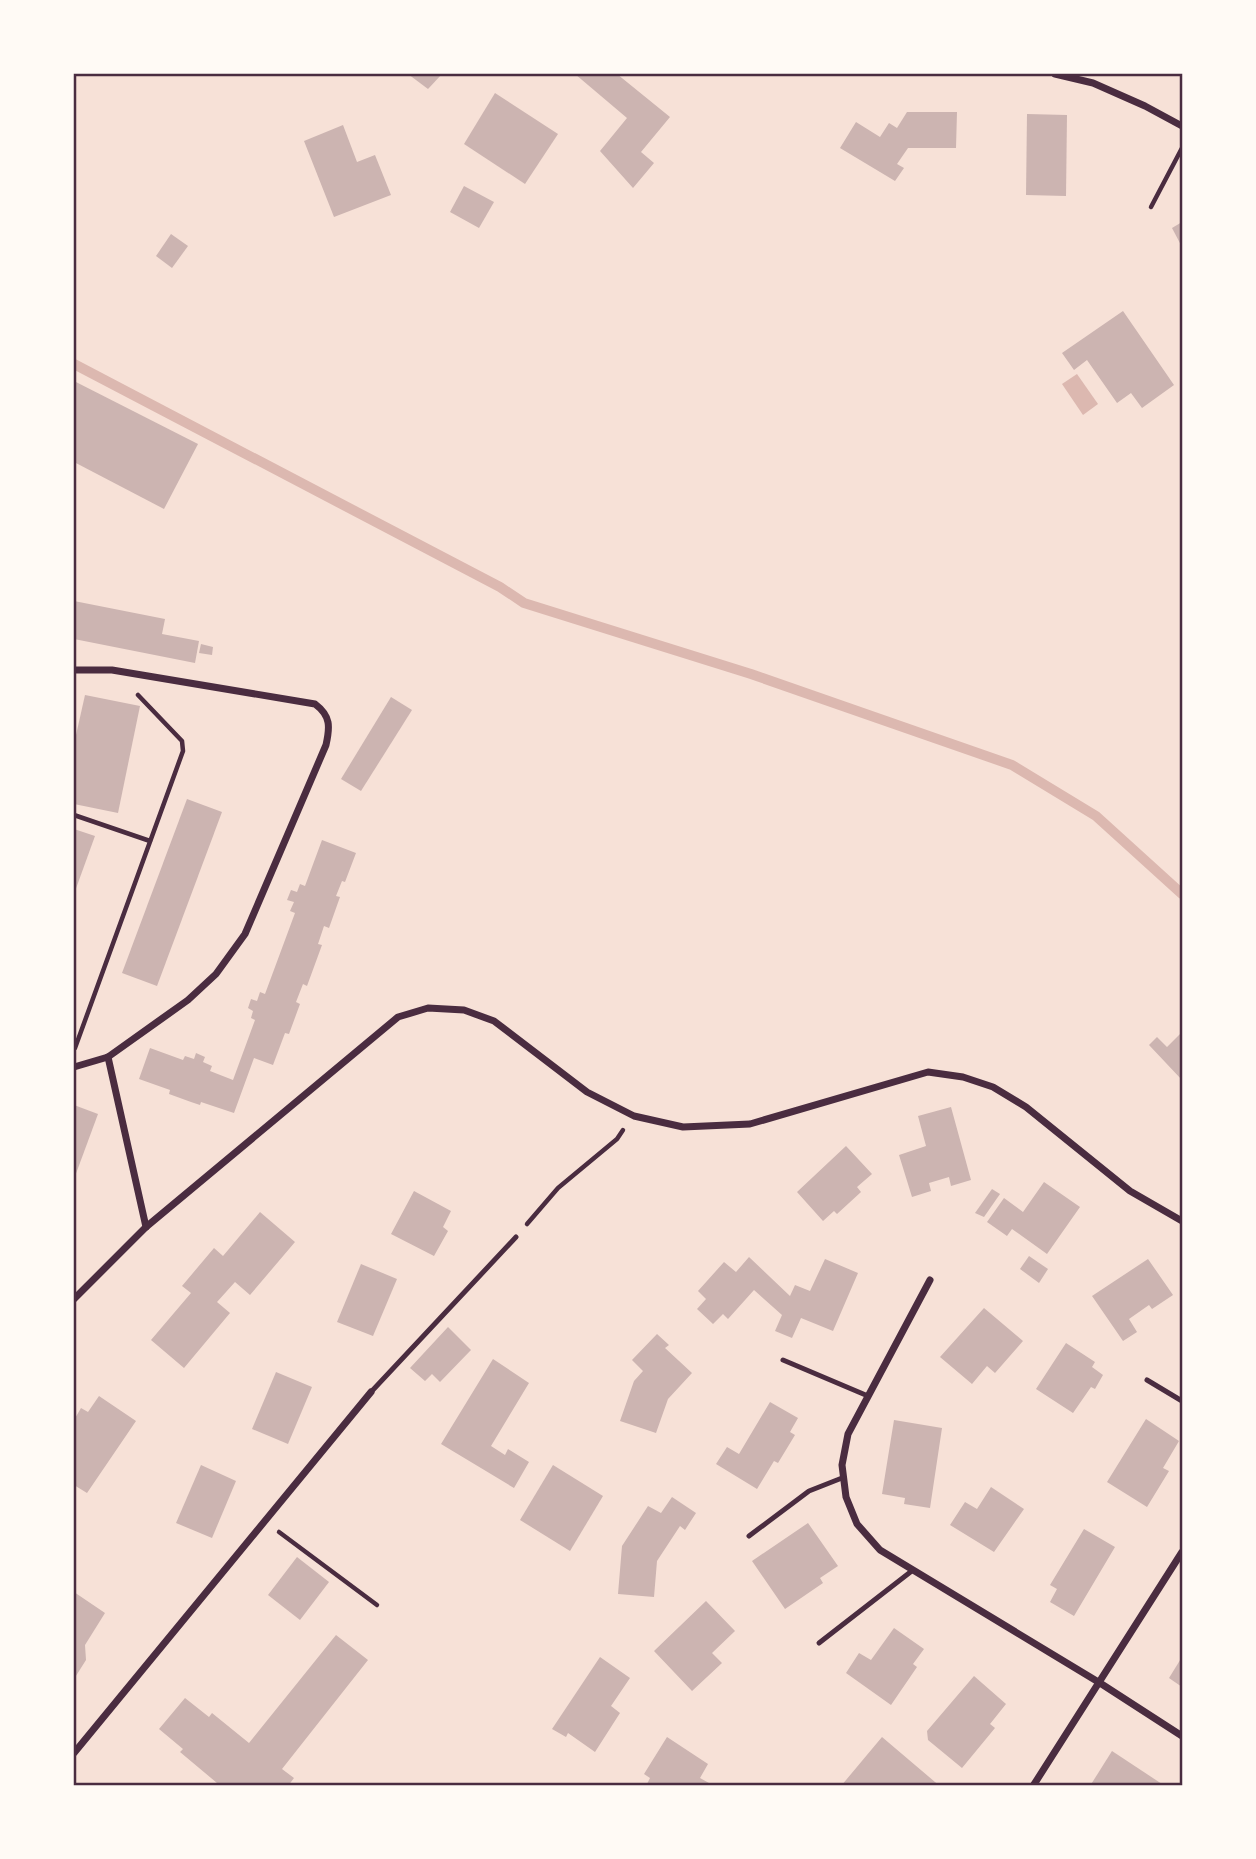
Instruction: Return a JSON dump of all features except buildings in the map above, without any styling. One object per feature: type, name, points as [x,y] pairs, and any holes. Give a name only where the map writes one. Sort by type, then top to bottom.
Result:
[{"type":"street","points":[[1055,74],[1093,83],[1182,126]]},
{"type":"street","points":[[74,670],[112,670],[307,702],[324,711],[330,724],[326,745],[244,934],[216,974],[188,1000],[108,1058],[74,1067]]},
{"type":"street","points":[[74,1300],[146,1227],[398,1017],[428,1008],[464,1010],[494,1021],[587,1092],[634,1116],[682,1127],[750,1124],[928,1072],[963,1077],[992,1087],[1026,1107],[1130,1191],[1182,1221]]},
{"type":"street","points":[[108,1058],[146,1227]]},
{"type":"street","points":[[930,1280],[848,1434],[842,1478],[857,1524],[880,1550],[1100,1683],[1182,1736]]},
{"type":"street","points":[[74,1753],[371,1392]]},
{"type":"street","points":[[1033,1786],[1182,1552]]},
{"type":"lane","points":[[371,1392],[516,1237]]},
{"type":"lane","points":[[783,1360],[868,1395]]},
{"type":"lane","points":[[1147,1380],[1182,1401]]},
{"type":"lane","points":[[749,1536],[809,1491],[842,1478]]},
{"type":"lane","points":[[818,1643],[913,1569]]},
{"type":"path","points":[[1151,207],[1182,148]]},
{"type":"path","points":[[74,1051],[183,751],[182,741],[112,670]]},
{"type":"path","points":[[74,815],[150,841]]},
{"type":"path","points":[[516,1237],[558,1188],[617,1139],[634,1116]]},
{"type":"path","points":[[264,1521],[377,1605]]},
{"type":"shaded area","points":[[1077,374],[1098,404],[1083,415],[1062,384]]},
{"type":"waterway","points":[[74,364],[500,587],[524,603],[751,674],[1012,765],[1096,816],[1182,894]]}]
